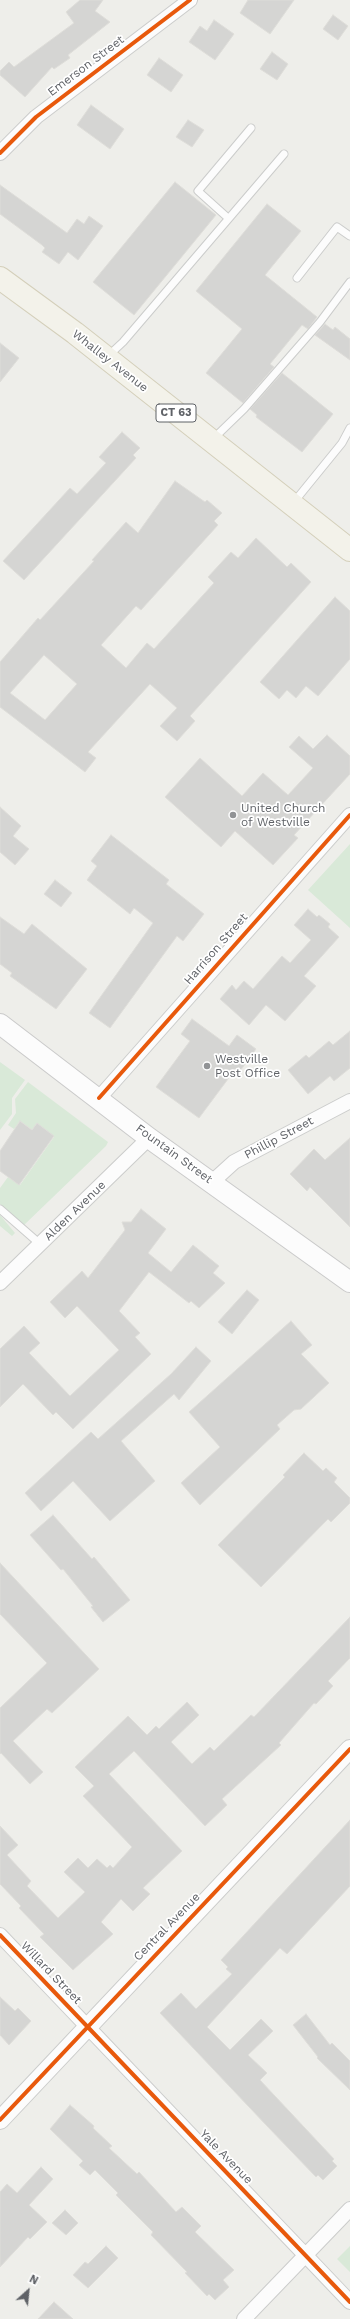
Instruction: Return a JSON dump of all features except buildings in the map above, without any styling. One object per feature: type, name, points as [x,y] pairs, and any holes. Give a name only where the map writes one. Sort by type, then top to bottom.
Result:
[{"type":"main road","name":"Whalley Avenue","points":[[0,278],[106,358],[350,550]]},
{"type":"main road","name":"Fountain Street","points":[[0,1024],[150,1138],[350,1282]]},
{"type":"street","name":"Emerson Street","points":[[0,153],[36,117],[190,0]]},
{"type":"street","name":"Harrison Street","points":[[99,1098],[350,815]]},
{"type":"street","name":"Phillip Street","points":[[212,1182],[234,1162],[350,1101]]},
{"type":"street","name":"Alden Avenue","points":[[0,1283],[150,1138]]},
{"type":"street","name":"Central Avenue","points":[[0,2120],[350,1749]]},
{"type":"street","name":"Willard Street","points":[[0,1935],[88,2025]]},
{"type":"street","name":"Yale Avenue","points":[[88,2025],[107,2048],[350,2302]]},
{"type":"street","points":[[244,2319],[350,2209]]},
{"type":"lane","points":[[228,218],[198,191],[252,128]]},
{"type":"lane","points":[[106,358],[123,342],[284,154]]},
{"type":"lane","points":[[296,278],[337,227],[350,236]]},
{"type":"lane","points":[[211,440],[249,403],[320,322],[350,282]]},
{"type":"lane","points":[[292,504],[342,443],[350,428]]},
{"type":"lane","points":[[0,1209],[40,1244]]},
{"type":"green space","points":[[350,844],[350,928],[308,890]]},
{"type":"green space","points":[[0,1062],[25,1080],[12,1098],[12,1114],[0,1130]]},
{"type":"green space","points":[[28,1082],[108,1142],[106,1146],[23,1226],[0,1204],[0,1188],[8,1177],[20,1185],[54,1137],[37,1123],[32,1130],[20,1121],[14,1129],[8,1125],[16,1113],[15,1099]]},
{"type":"green space","points":[[0,1215],[15,1233],[12,1236],[0,1226]]},
{"type":"green space","points":[[350,2246],[350,2272],[337,2259]]},
{"type":"cycle path","points":[[0,153],[36,117],[190,0]]},
{"type":"cycle path","points":[[99,1098],[350,815]]},
{"type":"cycle path","points":[[0,2120],[350,1749]]},
{"type":"cycle path","points":[[0,1935],[350,2302]]},
{"type":"place","name":"United Church of Westville","points":[[233,815]]},
{"type":"place","name":"Westville Post Office","points":[[207,1066]]}]
